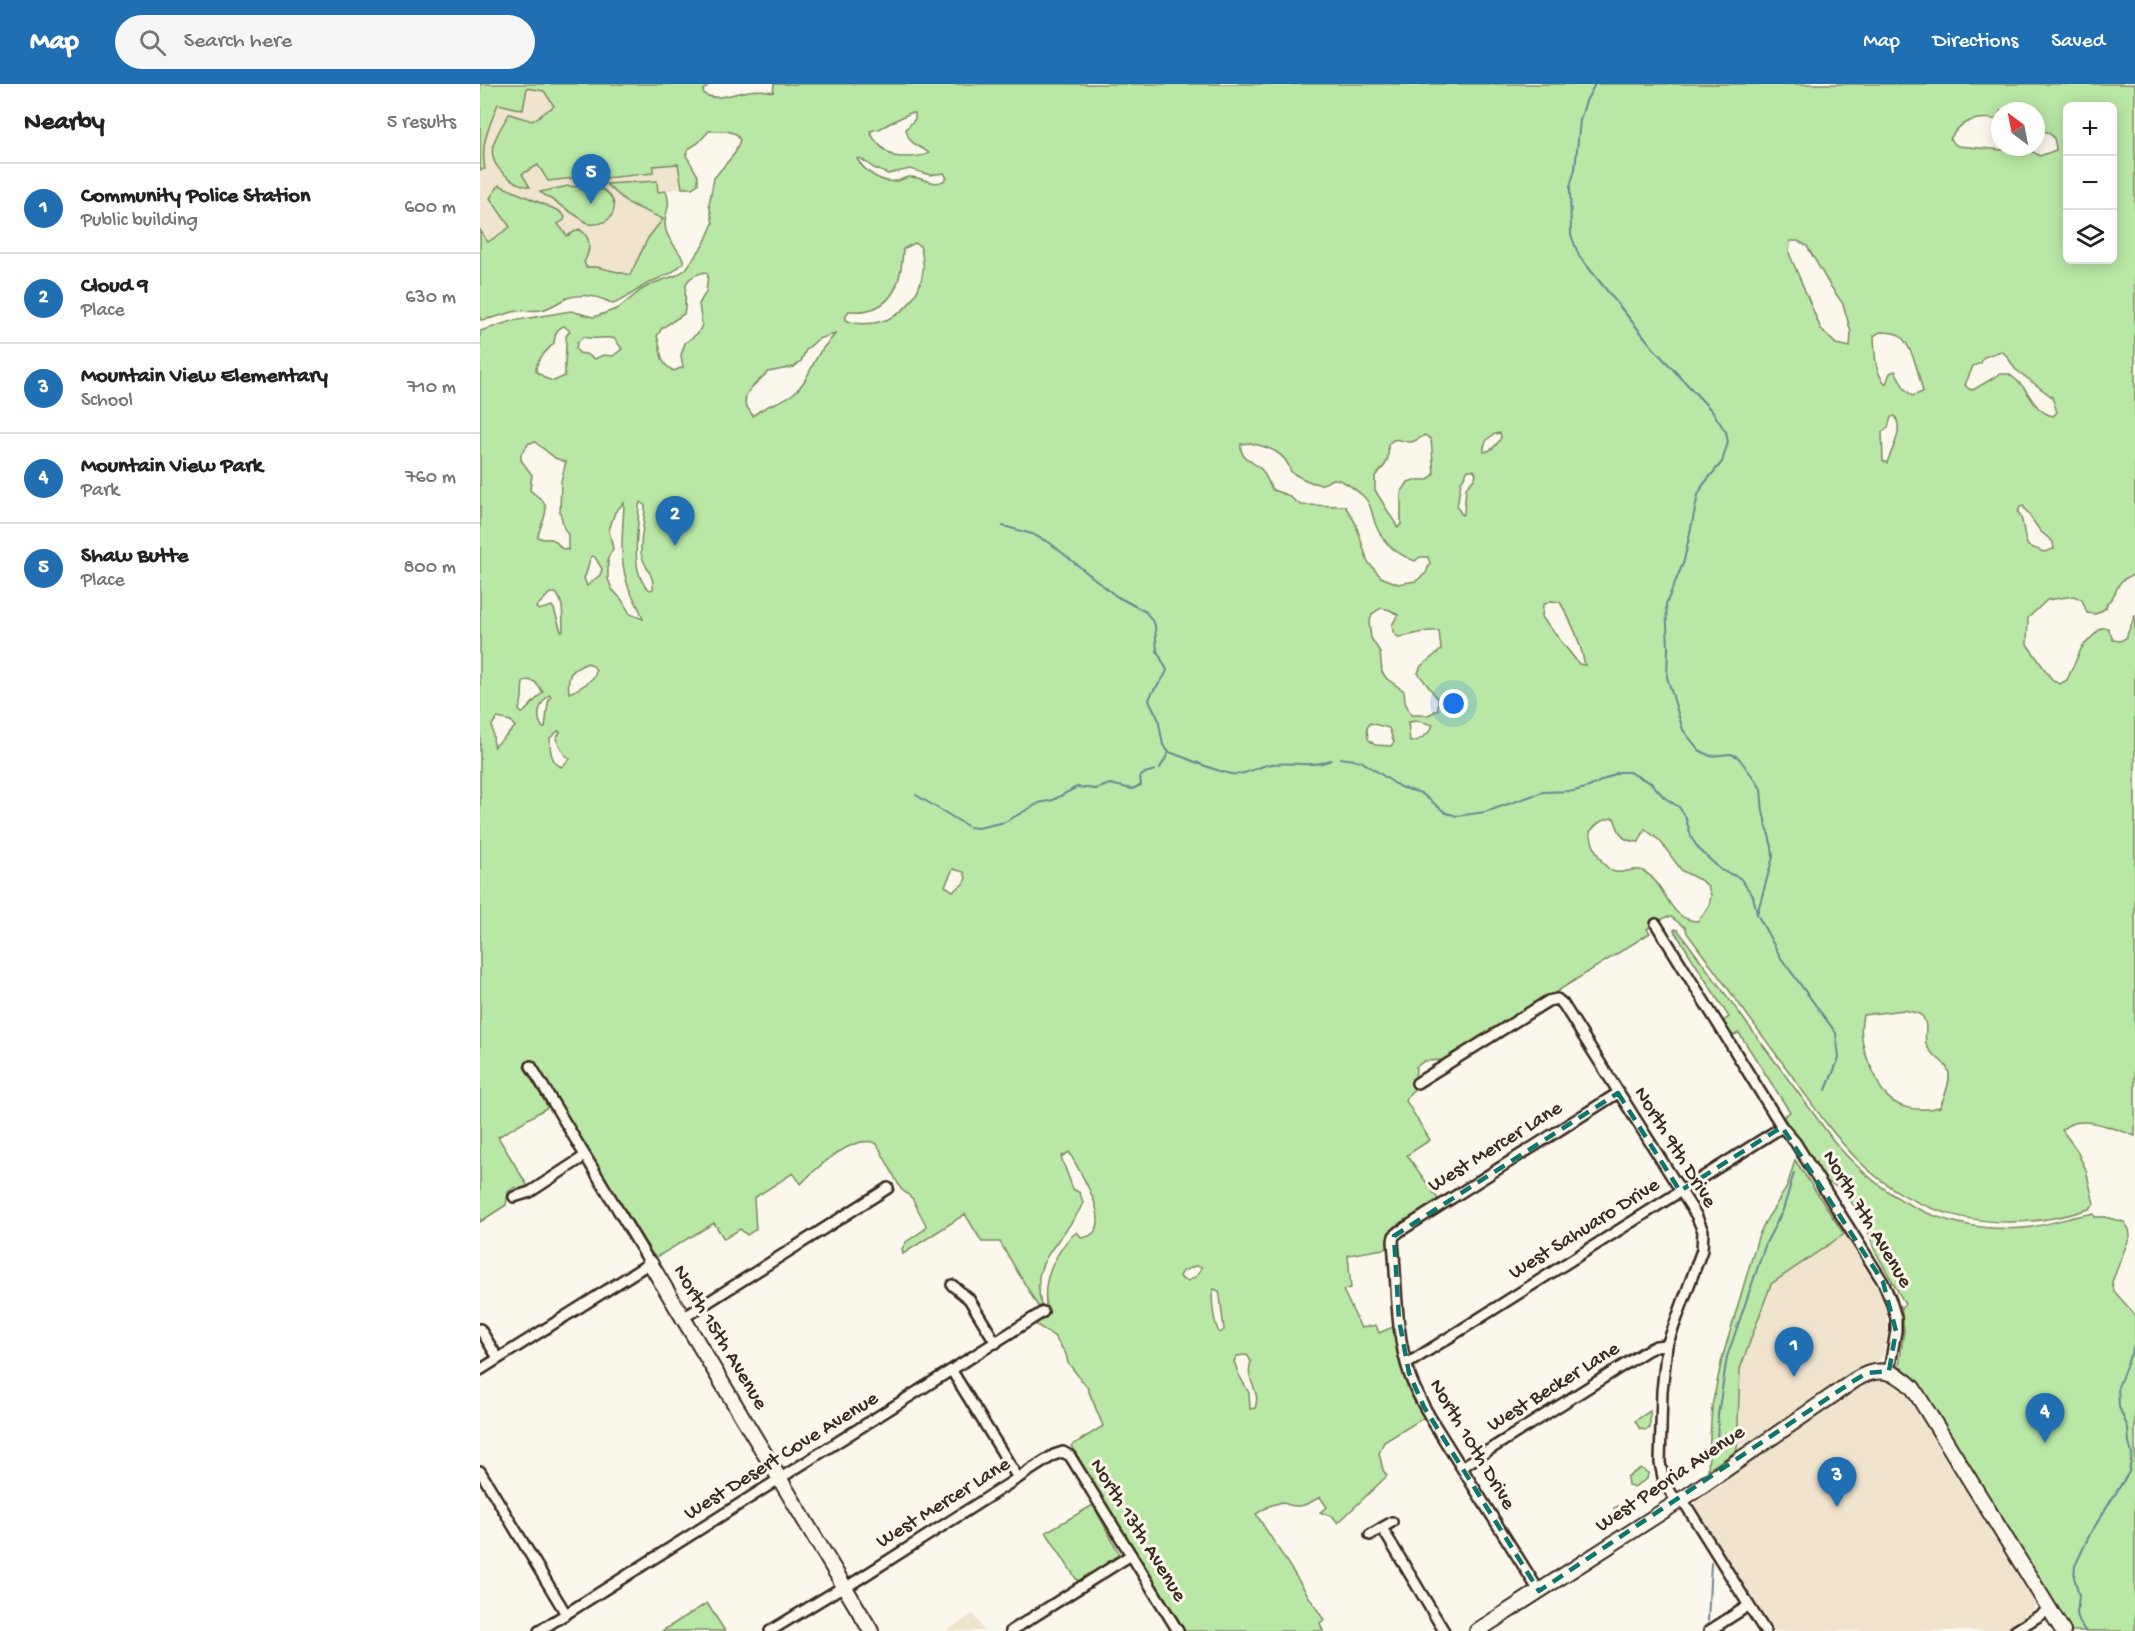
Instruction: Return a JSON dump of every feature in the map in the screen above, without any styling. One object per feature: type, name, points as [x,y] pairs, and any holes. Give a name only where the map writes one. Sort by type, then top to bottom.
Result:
[{"type":"street","name":"North 7th Avenue","points":[[1656,924],[1782,1127],[1795,1142],[1883,1282],[1896,1318],[1889,1371]]},
{"type":"street","name":"North 9th Drive","points":[[1418,1083],[1548,1001],[1557,999],[1563,1004],[1701,1223],[1704,1241],[1690,1287],[1667,1345],[1662,1391],[1660,1463],[1664,1482],[1765,1631]]},
{"type":"street","name":"North 15th Avenue","points":[[531,1066],[871,1631]]},
{"type":"street","name":"West Mercer Lane","points":[[1394,1236],[1618,1093]]},
{"type":"street","name":"West Sahuaro Drive","points":[[1407,1364],[1782,1127]]},
{"type":"street","points":[[514,1197],[530,1192],[585,1156]]},
{"type":"street","points":[[683,1318],[888,1188]]},
{"type":"street","name":"North 10th Drive","points":[[1394,1236],[1399,1320],[1403,1351],[1409,1373],[1424,1407],[1539,1591]]},
{"type":"street","points":[[480,1370],[650,1263]]},
{"type":"street","points":[[952,1285],[969,1299],[996,1342]]},
{"type":"street","name":"West Desert Cove Avenue","points":[[539,1631],[1043,1312]]},
{"type":"street","points":[[480,1329],[498,1359]]},
{"type":"street","name":"West Becker Lane","points":[[1462,1467],[1646,1351],[1656,1346],[1667,1345]]},
{"type":"street","points":[[952,1371],[1018,1478]]},
{"type":"street","points":[[1889,1371],[1913,1388],[2063,1631]]},
{"type":"street","name":"West Peoria Avenue","points":[[1477,1631],[1679,1501],[1855,1380],[1867,1373],[1889,1371]]},
{"type":"street","name":"West Mercer Lane","points":[[770,1631],[1054,1455],[1063,1452]]},
{"type":"street","name":"North 13th Avenue","points":[[1063,1452],[1070,1456],[1178,1631]]},
{"type":"street","points":[[480,1471],[566,1614]]},
{"type":"street","points":[[1370,1535],[1392,1522]]},
{"type":"street","points":[[1382,1528],[1444,1631]]},
{"type":"street","points":[[1011,1631],[1131,1555]]},
{"type":"street","points":[[1709,1631],[1749,1606]]},
{"type":"street","points":[[2015,1631],[2050,1610]]},
{"type":"highlighted area","points":[[1618,1093],[1680,1191],[1782,1127],[1883,1282],[1896,1331],[1889,1371],[1867,1373],[1855,1380],[1539,1591],[1424,1407],[1409,1373],[1399,1320],[1394,1236]]},
{"type":"shaded area","points":[[526,88],[544,91],[554,107],[493,142],[529,186],[522,174],[538,165],[548,181],[653,173],[653,166],[679,164],[682,188],[658,192],[657,181],[607,184],[628,203],[663,219],[648,238],[631,275],[597,267],[586,267],[573,232],[567,236],[558,224],[565,217],[559,211],[510,227],[488,242],[480,230],[480,170],[485,169],[482,145],[498,103]],"holes":[[[568,186],[596,187],[612,199],[614,205],[612,216],[560,204],[541,192]]]},
{"type":"shaded area","points":[[1844,1234],[1879,1291],[1886,1308],[1888,1325],[1882,1357],[1876,1362],[1863,1365],[1853,1371],[1737,1450],[1740,1369],[1771,1284]]},
{"type":"shaded area","points":[[1888,1380],[1908,1393],[2032,1595],[2035,1602],[2034,1611],[2003,1631],[1770,1631],[1696,1509],[1695,1501],[1856,1387],[1871,1381]]},
{"type":"shaded area","points":[[973,1614],[984,1631],[946,1631]]},
{"type":"green space","points":[[480,84],[705,84],[707,87],[703,90],[704,94],[718,97],[753,90],[773,92],[774,84],[2135,84],[2135,576],[2122,581],[2106,608],[2096,614],[2087,613],[2082,600],[2074,596],[2047,600],[2028,618],[2027,644],[2053,681],[2060,684],[2067,680],[2082,647],[2101,628],[2108,628],[2113,640],[2120,641],[2126,638],[2135,615],[2135,1136],[2108,1126],[2087,1122],[2077,1122],[2062,1130],[2076,1149],[2086,1170],[2094,1204],[2089,1209],[2058,1217],[2026,1221],[1995,1221],[1964,1217],[1934,1209],[1905,1196],[1878,1178],[1854,1156],[1827,1125],[1687,933],[1686,928],[1671,917],[1666,917],[1647,929],[1650,933],[1448,1060],[1424,1061],[1416,1067],[1415,1080],[1419,1086],[1410,1093],[1406,1101],[1430,1140],[1407,1155],[1438,1199],[1391,1231],[1389,1248],[1348,1255],[1351,1288],[1343,1290],[1361,1328],[1376,1325],[1379,1333],[1395,1326],[1405,1381],[1425,1417],[1384,1442],[1379,1453],[1383,1470],[1387,1476],[1338,1523],[1333,1517],[1320,1512],[1327,1507],[1320,1497],[1302,1506],[1292,1506],[1282,1502],[1269,1506],[1256,1514],[1324,1620],[1320,1623],[1323,1631],[1185,1631],[1071,1446],[1103,1426],[1087,1387],[1068,1363],[1066,1354],[1054,1336],[1032,1322],[1046,1310],[1048,1279],[1061,1249],[1077,1232],[1082,1238],[1093,1234],[1098,1225],[1093,1200],[1069,1152],[1061,1157],[1073,1189],[1080,1193],[1083,1203],[1079,1212],[1054,1245],[1040,1272],[1041,1305],[1039,1308],[1000,1242],[982,1242],[965,1214],[903,1254],[902,1249],[906,1242],[925,1229],[926,1225],[912,1198],[901,1189],[877,1144],[868,1142],[847,1147],[801,1184],[793,1173],[754,1198],[756,1229],[747,1235],[740,1229],[724,1239],[714,1223],[655,1258],[533,1061],[524,1067],[548,1107],[498,1137],[529,1188],[521,1190],[515,1187],[508,1192],[506,1205],[480,1222],[480,331],[512,321],[571,311],[593,317],[600,315],[619,308],[641,290],[686,269],[704,244],[713,223],[709,204],[714,178],[735,153],[740,140],[736,134],[727,131],[709,131],[698,143],[688,149],[686,155],[698,176],[698,184],[692,188],[682,188],[678,164],[653,166],[653,173],[548,181],[538,165],[522,174],[530,187],[504,174],[497,167],[492,152],[496,137],[509,114],[532,121],[554,106],[544,91],[527,88],[523,110],[498,104],[485,144],[485,169],[480,170]],"holes":[[[910,113],[915,113],[915,119],[906,129],[907,134],[914,144],[929,153],[912,157],[894,156],[883,149],[870,131],[879,129]],[[860,158],[888,174],[910,169],[930,175],[944,173],[947,178],[934,183],[916,177],[886,181],[865,168],[857,159]],[[1790,241],[1798,241],[1807,246],[1843,304],[1851,332],[1850,347],[1836,344],[1821,329],[1789,253]],[[915,243],[920,246],[923,272],[920,284],[908,305],[887,319],[874,323],[863,324],[846,320],[849,311],[866,311],[886,301],[896,287],[903,249]],[[705,272],[708,275],[706,292],[699,304],[702,325],[698,333],[685,343],[681,355],[683,367],[674,371],[663,360],[657,336],[662,328],[684,314],[687,283],[696,275]],[[564,326],[570,331],[566,336],[565,376],[554,381],[536,371],[536,367],[554,343],[559,329]],[[1880,332],[1892,333],[1904,340],[1912,354],[1923,392],[1912,396],[1905,389],[1895,371],[1890,373],[1886,384],[1877,368],[1874,336]],[[835,334],[820,352],[798,389],[753,416],[745,404],[746,395],[751,388],[768,372],[794,367],[801,361],[806,350],[818,339]],[[583,337],[615,339],[622,349],[613,356],[603,355],[595,359],[579,353],[576,349],[577,343]],[[2001,351],[2015,369],[2052,397],[2057,412],[2053,416],[2043,412],[2009,374],[2000,374],[1973,390],[1969,389],[1965,385],[1973,366],[1981,363],[1984,357]],[[1895,416],[1898,434],[1887,463],[1883,461],[1882,432],[1888,428],[1891,417]],[[1500,433],[1501,437],[1497,444],[1484,452],[1488,439]],[[1425,435],[1431,439],[1434,474],[1428,480],[1408,482],[1401,493],[1401,524],[1398,528],[1375,490],[1375,476],[1386,462],[1388,445],[1391,442],[1396,439],[1411,442]],[[535,442],[555,458],[566,462],[561,481],[560,512],[568,535],[568,550],[561,548],[552,539],[538,537],[546,509],[542,500],[530,490],[532,475],[521,460],[521,454],[529,443]],[[1241,444],[1257,445],[1281,455],[1289,465],[1291,472],[1305,480],[1321,484],[1334,479],[1349,485],[1366,499],[1380,534],[1393,548],[1403,556],[1415,561],[1420,557],[1428,557],[1430,563],[1426,573],[1416,581],[1398,584],[1381,577],[1368,562],[1355,522],[1345,506],[1301,505],[1287,495],[1273,490],[1261,469],[1242,453]],[[1468,470],[1474,470],[1476,474],[1474,479],[1466,488],[1462,515],[1457,507],[1461,482]],[[641,502],[645,506],[641,553],[652,579],[653,589],[650,590],[643,583],[637,563]],[[624,503],[623,567],[629,589],[643,619],[630,614],[612,589],[608,579],[608,558],[613,549],[609,530],[615,512]],[[2023,506],[2040,531],[2053,542],[2054,549],[2044,552],[2028,546],[2018,512]],[[592,556],[595,557],[602,569],[600,575],[587,586],[584,578]],[[550,593],[556,593],[562,606],[563,631],[561,631],[552,606],[538,610],[536,607]],[[1551,601],[1560,602],[1576,632],[1581,648],[1585,665],[1579,664],[1542,617],[1543,605]],[[1381,608],[1398,615],[1392,625],[1393,632],[1398,637],[1439,631],[1441,650],[1421,666],[1418,673],[1438,699],[1438,710],[1428,715],[1411,715],[1405,702],[1404,691],[1387,679],[1382,672],[1380,652],[1371,638],[1369,624],[1372,614]],[[588,663],[596,671],[590,680],[569,693],[571,674]],[[528,680],[535,682],[543,692],[523,713],[519,709],[522,701],[524,681]],[[549,695],[551,696],[545,728],[539,719],[541,706]],[[497,718],[511,721],[515,727],[494,747],[492,725]],[[1418,721],[1433,725],[1424,736],[1410,742],[1408,722]],[[1370,723],[1389,728],[1394,742],[1391,746],[1375,745],[1368,739],[1367,728]],[[558,731],[560,732],[556,739],[564,754],[570,759],[561,767],[553,758],[550,738]],[[1614,818],[1622,836],[1628,840],[1639,842],[1645,829],[1660,841],[1682,871],[1708,886],[1711,895],[1709,907],[1698,921],[1680,915],[1658,885],[1645,872],[1640,870],[1618,872],[1605,866],[1596,852],[1590,832],[1606,819]],[[953,869],[964,872],[966,878],[963,884],[953,891],[945,886]],[[1904,1010],[1922,1016],[1926,1026],[1926,1044],[1946,1066],[1949,1074],[1948,1087],[1940,1107],[1908,1108],[1887,1097],[1879,1086],[1867,1059],[1862,1038],[1863,1015]],[[1195,1266],[1202,1267],[1197,1276],[1188,1281],[1180,1276],[1183,1271]],[[1214,1289],[1219,1291],[1220,1296],[1224,1330],[1220,1333],[1214,1318]],[[1237,1356],[1248,1356],[1251,1362],[1249,1369],[1257,1402],[1255,1408],[1250,1409],[1249,1393],[1234,1361]]]},
{"type":"green space","points":[[657,181],[658,192],[666,191],[668,197],[666,229],[684,262],[675,270],[613,304],[597,297],[579,296],[567,298],[541,310],[517,311],[480,320],[480,230],[488,242],[510,227],[490,198],[499,185],[559,211],[565,217],[558,224],[567,236],[579,229],[583,232],[589,244],[584,262],[586,267],[597,267],[630,275],[648,238],[663,219],[628,203],[606,184]]},
{"type":"green space","points":[[568,186],[594,187],[609,194],[614,207],[610,218],[598,224],[589,224],[540,192]]},
{"type":"green space","points":[[1675,929],[1678,930],[1836,1144],[1875,1182],[1896,1197],[1943,1219],[1968,1225],[2022,1228],[2094,1214],[2095,1217],[2124,1222],[2129,1229],[2130,1236],[2112,1282],[2114,1291],[2135,1315],[2135,1631],[2072,1631],[1914,1380],[1899,1367],[1904,1330],[1901,1307],[1905,1304],[1874,1249],[1865,1221],[1842,1189],[1824,1180],[1783,1117],[1790,1112],[1739,1033],[1729,1037],[1720,1023],[1729,1017]]},
{"type":"green space","points":[[1795,1160],[1844,1234],[1771,1284],[1740,1369],[1737,1450],[1708,1470],[1712,1406],[1722,1359],[1758,1237],[1787,1187]]},
{"type":"green space","points":[[1650,1411],[1650,1428],[1640,1429],[1635,1421]]},
{"type":"green space","points":[[1641,1468],[1648,1473],[1647,1479],[1634,1487],[1628,1485],[1627,1477]]},
{"type":"green space","points":[[1093,1505],[1119,1553],[1118,1556],[1078,1582],[1046,1532]]},
{"type":"green space","points":[[1620,1505],[1630,1512],[1616,1521],[1614,1508]]},
{"type":"green space","points":[[707,1603],[725,1631],[662,1631]]},
{"type":"waterway","points":[[1595,84],[1580,120],[1575,169],[1570,187],[1571,235],[1579,256],[1655,350],[1712,411],[1726,432],[1728,442],[1722,462],[1703,485],[1698,495],[1684,561],[1666,604],[1667,677],[1683,730],[1699,750],[1710,756],[1731,754],[1738,757],[1761,789],[1763,812],[1773,857],[1757,914]]},
{"type":"waterway","points":[[1003,526],[1032,534],[1050,543],[1116,596],[1146,612],[1155,625],[1157,651],[1167,670],[1149,700],[1158,718],[1163,745],[1169,752],[1231,774],[1244,773],[1275,764],[1315,764],[1331,760]]},
{"type":"waterway","points":[[1160,768],[1169,752]]},
{"type":"waterway","points":[[1340,758],[1361,761],[1400,787],[1421,793],[1446,813],[1457,816],[1485,812],[1543,792],[1574,791],[1589,787],[1619,772],[1629,772],[1651,783],[1665,798],[1679,807],[1685,816],[1692,839],[1699,849],[1721,870],[1740,878],[1753,896],[1757,914],[1781,958],[1836,1033],[1839,1058],[1826,1090]]},
{"type":"waterway","points":[[916,795],[969,827],[978,828],[1005,822],[1039,803],[1053,800],[1077,787],[1096,789],[1110,784],[1132,789],[1141,785],[1140,777],[1155,770]]},
{"type":"waterway","points":[[1717,1450],[1718,1415],[1727,1357],[1766,1243],[1783,1210],[1794,1173]]},
{"type":"waterway","points":[[2085,1631],[2077,1613],[2079,1596],[2074,1577],[2075,1566],[2090,1534],[2129,1472],[2132,1454],[2128,1428],[2119,1407],[2118,1387],[2135,1343]]},
{"type":"waterway","points":[[1708,1621],[1711,1563]]},
{"type":"place","name":"Shaw Butte","points":[[591,204]]},
{"type":"place","name":"Cloud 9","points":[[675,546]]},
{"type":"place","name":"Community Police Station","points":[[1794,1377]]},
{"type":"place","name":"Mountain View Park","points":[[2045,1443]]},
{"type":"place","name":"Mountain View Elementary","points":[[1837,1507]]}]
